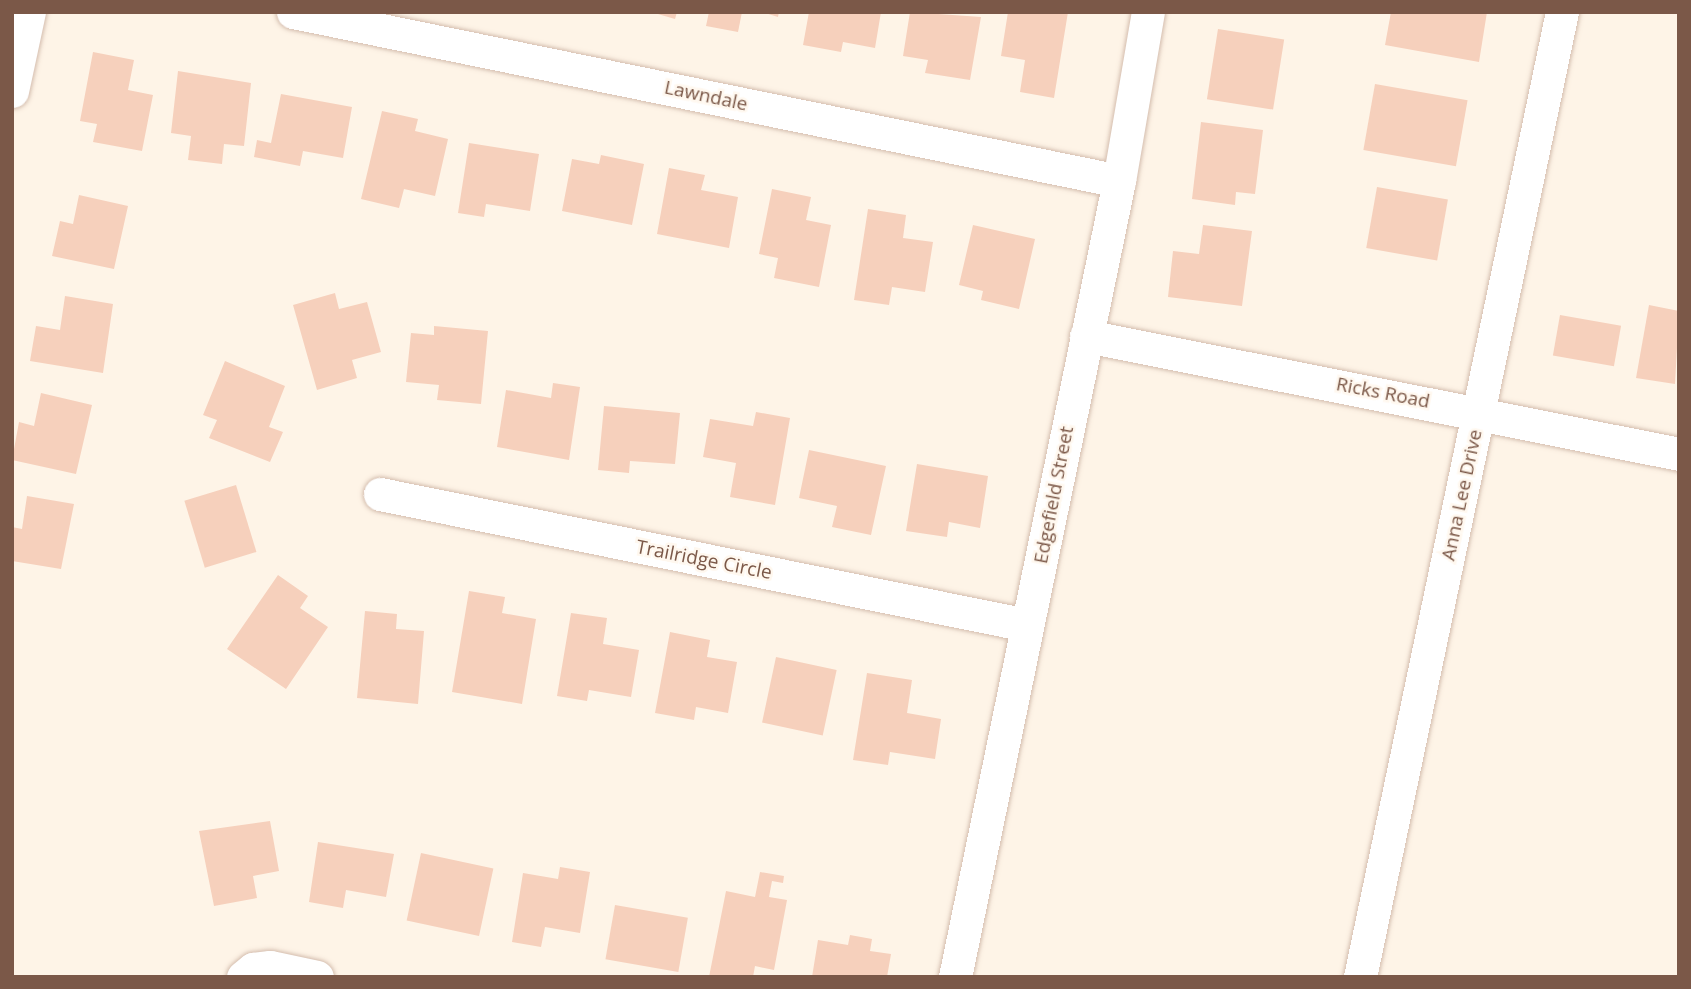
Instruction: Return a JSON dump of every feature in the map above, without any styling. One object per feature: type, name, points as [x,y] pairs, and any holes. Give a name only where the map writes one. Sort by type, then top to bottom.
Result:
[{"type":"street","points":[[12,91],[29,12]]},
{"type":"street","name":"Lawndale","points":[[293,12],[1119,181]]},
{"type":"street","name":"Edgefield Street","points":[[955,977],[1119,181],[1149,12]]},
{"type":"street","name":"Anna Lee Drive","points":[[1360,977],[1562,12]]},
{"type":"street","name":"Ricks Road","points":[[1086,336],[1479,412],[1679,454]]},
{"type":"street","name":"Trailridge Circle","points":[[380,494],[1027,625]]},
{"type":"street","points":[[243,977],[253,969],[270,967],[317,977]]},
{"type":"building","points":[[651,12],[677,12],[675,19]]},
{"type":"building","points":[[709,12],[742,12],[738,32],[706,26]]},
{"type":"building","points":[[762,12],[779,12],[778,17]]},
{"type":"building","points":[[809,12],[881,12],[875,48],[843,42],[841,52],[803,45]]},
{"type":"building","points":[[910,12],[981,17],[970,80],[925,73],[928,60],[903,56]]},
{"type":"building","points":[[1008,12],[1068,12],[1054,98],[1020,92],[1025,60],[1001,56]]},
{"type":"building","points":[[1391,12],[1487,12],[1479,62],[1385,45]]},
{"type":"building","points":[[1218,29],[1284,39],[1273,110],[1207,99]]},
{"type":"building","points":[[93,52],[134,60],[128,90],[153,95],[142,151],[93,142],[97,124],[80,121]]},
{"type":"building","points":[[178,71],[251,83],[244,146],[224,144],[222,164],[188,160],[191,136],[171,133]]},
{"type":"building","points":[[1375,84],[1468,100],[1456,166],[1363,150]]},
{"type":"building","points":[[281,94],[352,107],[343,158],[303,151],[300,166],[254,157],[257,140],[271,143]]},
{"type":"building","points":[[382,111],[418,119],[415,131],[448,139],[435,196],[404,189],[399,208],[361,199]]},
{"type":"building","points":[[1201,122],[1263,130],[1255,194],[1236,192],[1235,205],[1192,199]]},
{"type":"building","points":[[469,143],[539,154],[530,211],[486,204],[484,217],[458,213]]},
{"type":"building","points":[[601,155],[644,164],[632,225],[562,211],[572,159],[599,164]]},
{"type":"building","points":[[669,168],[705,175],[701,190],[738,197],[729,248],[657,234]]},
{"type":"building","points":[[1377,187],[1448,200],[1437,261],[1366,248]]},
{"type":"building","points":[[772,189],[811,197],[806,220],[831,225],[819,287],[774,278],[778,258],[759,254]]},
{"type":"building","points":[[79,195],[128,206],[114,269],[52,256],[60,221],[73,224]]},
{"type":"building","points":[[868,209],[906,215],[903,238],[933,242],[925,292],[892,287],[889,305],[854,300]]},
{"type":"building","points":[[973,225],[1035,239],[1019,309],[981,300],[983,291],[959,285]]},
{"type":"building","points":[[1203,225],[1252,231],[1242,306],[1168,297],[1173,251],[1199,254]]},
{"type":"building","points":[[335,293],[339,309],[367,302],[381,352],[352,360],[357,378],[317,390],[293,305]]},
{"type":"building","points":[[65,296],[113,304],[103,373],[30,361],[36,326],[60,330]]},
{"type":"building","points":[[1649,305],[1679,311],[1675,384],[1636,378]]},
{"type":"building","points":[[1560,315],[1621,326],[1614,366],[1553,355]]},
{"type":"building","points":[[434,326],[488,331],[481,404],[437,400],[439,385],[406,382],[411,333],[434,335]]},
{"type":"building","points":[[225,361],[285,386],[269,427],[283,432],[270,462],[209,438],[217,420],[203,415]]},
{"type":"building","points":[[553,383],[580,387],[569,460],[497,447],[506,390],[551,398]]},
{"type":"building","points":[[41,393],[92,405],[76,474],[12,460],[19,422],[34,426]]},
{"type":"building","points":[[604,406],[680,413],[675,464],[630,461],[629,473],[598,470]]},
{"type":"building","points":[[756,412],[790,418],[775,505],[730,497],[736,463],[703,457],[710,419],[753,426]]},
{"type":"building","points":[[809,450],[886,466],[871,535],[832,527],[837,506],[799,498]]},
{"type":"building","points":[[917,464],[988,476],[980,528],[949,522],[947,537],[906,531]]},
{"type":"building","points":[[236,485],[256,552],[205,568],[184,501]]},
{"type":"building","points":[[27,496],[74,504],[61,569],[12,561],[12,527],[22,529]]},
{"type":"building","points":[[278,575],[308,596],[300,608],[328,627],[286,689],[227,649]]},
{"type":"building","points":[[469,591],[505,597],[502,613],[536,619],[522,704],[452,692]]},
{"type":"building","points":[[365,611],[397,614],[396,629],[424,631],[418,704],[357,698]]},
{"type":"building","points":[[571,613],[607,618],[603,644],[639,650],[631,697],[589,690],[587,701],[557,696]]},
{"type":"building","points":[[670,632],[710,640],[707,657],[737,662],[728,713],[696,707],[694,720],[655,713]]},
{"type":"building","points":[[776,657],[837,670],[823,735],[762,723]]},
{"type":"building","points":[[867,673],[912,680],[907,713],[941,719],[935,759],[890,752],[888,765],[853,760]]},
{"type":"building","points":[[270,821],[279,871],[253,876],[257,898],[214,906],[199,831]]},
{"type":"building","points":[[318,842],[394,854],[386,897],[346,890],[343,908],[309,902]]},
{"type":"building","points":[[421,853],[493,868],[479,936],[407,920]]},
{"type":"building","points":[[560,867],[590,872],[580,933],[545,927],[541,947],[512,942],[523,873],[558,879]]},
{"type":"building","points":[[760,872],[784,876],[783,883],[772,881],[769,897],[787,900],[774,970],[755,966],[753,977],[709,977],[726,891],[755,897]]},
{"type":"building","points":[[615,905],[688,918],[678,972],[605,959]]},
{"type":"building","points":[[850,935],[872,939],[870,951],[891,954],[887,977],[812,977],[818,940],[848,945]]}]
